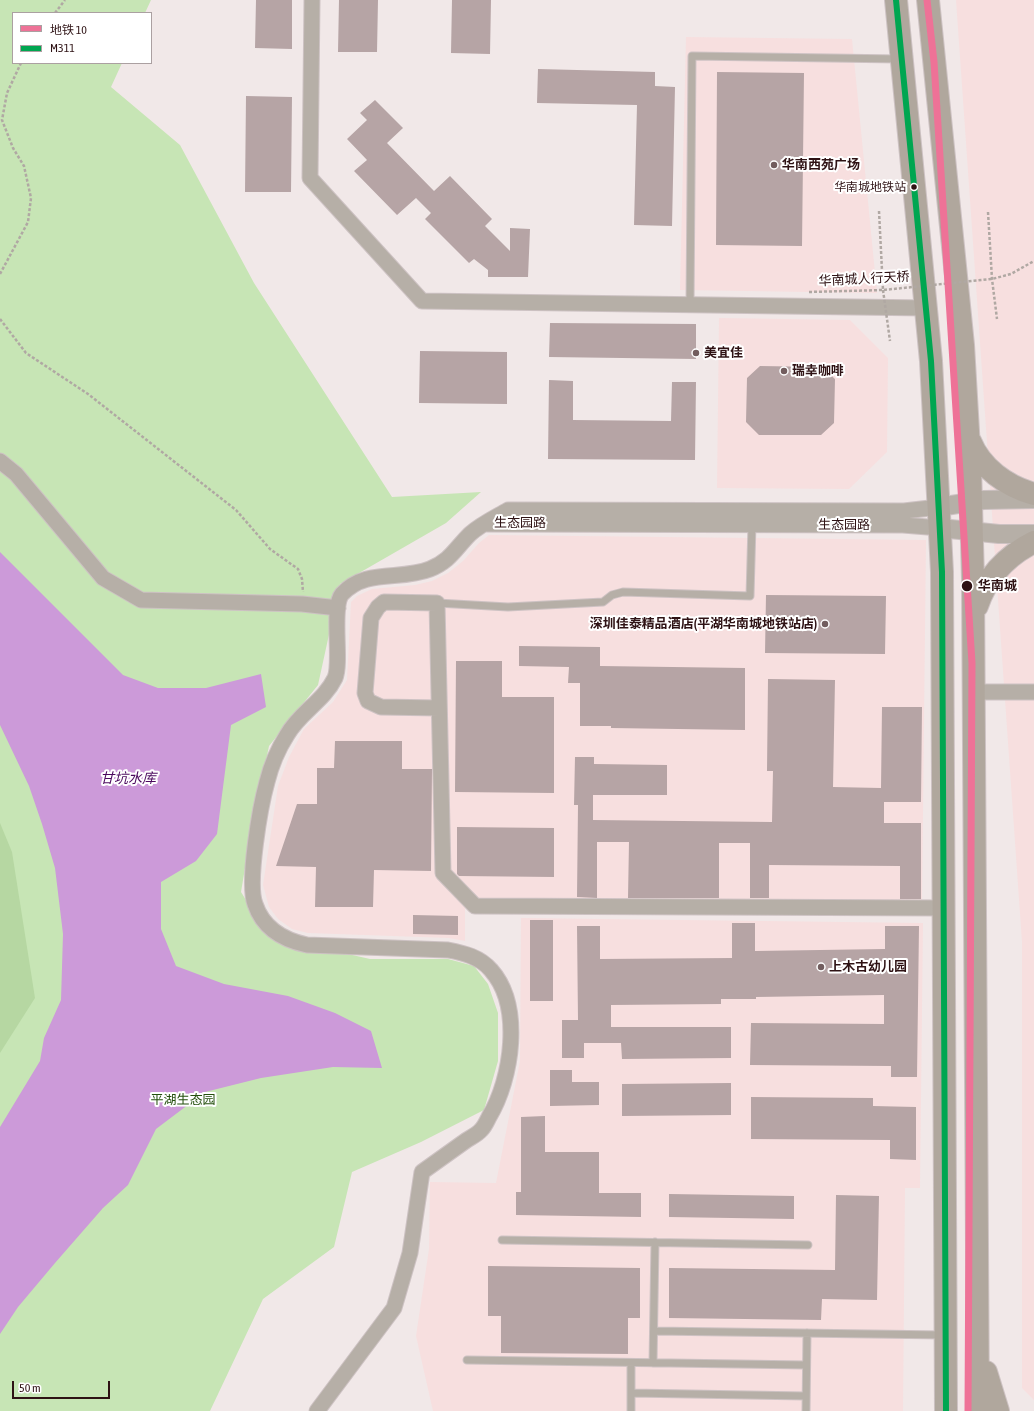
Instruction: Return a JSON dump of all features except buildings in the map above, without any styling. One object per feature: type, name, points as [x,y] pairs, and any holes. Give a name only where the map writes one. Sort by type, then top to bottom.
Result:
[{"type":"main road","points":[[896,0],[927,308],[940,518],[942,580],[946,1411]]},
{"type":"main road","points":[[928,0],[963,345],[969,438],[974,625],[978,1411]]},
{"type":"main road","points":[[969,438],[980,460],[988,468],[1010,485],[1034,494]]},
{"type":"main road","points":[[974,625],[977,607],[988,581],[1008,558],[1034,542]]},
{"type":"main road","points":[[978,1343],[992,1398],[998,1411]]},
{"type":"street","points":[[312,0],[310,178],[422,301],[927,308]]},
{"type":"street","points":[[0,461],[16,474],[103,578],[141,600],[302,604],[338,608]]},
{"type":"street","points":[[940,518],[971,502],[995,499],[1034,499]]},
{"type":"street","name":"生态园路","points":[[486,524],[508,510],[904,511],[940,518]]},
{"type":"street","points":[[940,518],[972,531],[1034,534]]},
{"type":"street","name":"生态园路","points":[[486,524],[903,525],[940,518]]},
{"type":"street","points":[[317,1411],[394,1308],[410,1253],[422,1172],[482,1130],[496,1106],[506,1080],[510,1053],[510,1025],[505,998],[500,983],[491,970],[478,959],[464,952],[448,950],[307,945],[296,943],[287,939],[270,928],[260,916],[254,903],[251,884],[267,783],[278,752],[295,721],[324,695],[335,676],[338,608],[341,596],[345,591],[369,578],[413,573],[442,564],[455,553],[471,534],[486,524]]},
{"type":"street","points":[[439,708],[381,706],[368,701],[365,693],[370,618],[378,607],[384,602],[437,603],[443,873],[475,906],[944,908]]},
{"type":"street","points":[[974,692],[1034,692]]},
{"type":"lane","points":[[690,304],[692,56],[902,59]]},
{"type":"lane","points":[[437,603],[508,607],[603,602],[612,595],[623,592],[750,596],[752,524]]},
{"type":"lane","points":[[502,1240],[808,1245]]},
{"type":"lane","points":[[653,1363],[655,1242]]},
{"type":"lane","points":[[654,1331],[946,1335]]},
{"type":"lane","points":[[806,1333],[806,1411]]},
{"type":"lane","points":[[467,1360],[806,1365]]},
{"type":"lane","points":[[631,1362],[631,1411]]},
{"type":"lane","points":[[631,1394],[806,1396]]},
{"type":"path","points":[[56,12],[65,0]]},
{"type":"path","points":[[0,274],[28,222],[29,216],[30,198],[24,166],[13,148],[2,120],[7,93],[21,64]]},
{"type":"path","points":[[879,211],[883,290],[890,341]]},
{"type":"path","points":[[988,212],[992,279],[997,318]]},
{"type":"path","name":"华南城人行天桥","points":[[810,292],[883,290],[992,279],[1010,274],[1034,261]]},
{"type":"path","points":[[0,319],[26,353],[88,394],[236,510],[270,550],[298,569],[302,579],[302,604]]},
{"type":"shaded area","name":"华南城","points":[[956,0],[1034,0],[1034,1400],[1022,1388],[1022,942]]},
{"type":"shaded area","name":"华南西苑广场","points":[[686,37],[852,39],[877,293],[680,290]]},
{"type":"shaded area","points":[[719,318],[850,320],[888,358],[887,452],[849,489],[717,488]]},
{"type":"shaded area","points":[[489,535],[926,540],[922,904],[465,900],[465,941],[449,938],[308,933],[292,929],[278,919],[269,907],[263,885],[278,786],[289,757],[304,729],[333,702],[347,680],[351,602],[357,596],[372,589],[415,585],[432,581],[448,573],[463,561],[479,543]]},
{"type":"shaded area","points":[[521,918],[923,923],[920,1188],[905,1188],[903,1411],[433,1411],[416,1336],[429,1249],[430,1182],[496,1183],[520,1061]]},
{"type":"green space","name":"平湖生态园","points":[[0,0],[151,0],[145,12],[12,12],[12,64],[122,64],[111,87],[180,145],[254,283],[392,497],[481,492],[446,523],[340,584],[318,685],[269,746],[241,892],[268,936],[370,959],[448,959],[474,966],[488,984],[498,1013],[498,1061],[484,1110],[421,1142],[352,1172],[334,1247],[263,1299],[210,1411],[0,1411]]},
{"type":"green space","points":[[0,823],[12,852],[35,998],[0,1053]]},
{"type":"water","name":"甘坑水库","points":[[0,552],[123,675],[158,688],[206,688],[261,674],[266,707],[231,725],[217,834],[196,861],[161,882],[161,929],[176,966],[224,984],[288,996],[335,1013],[371,1031],[382,1068],[333,1067],[261,1078],[205,1092],[156,1129],[128,1185],[103,1208],[55,1263],[18,1307],[0,1334],[0,1127],[40,1061],[44,1038],[61,1000],[63,934],[55,868],[42,824],[29,786],[0,725]]},
{"type":"metro line","name":"10","points":[[927,0],[934,62],[972,663],[968,1411]]},
{"type":"transit line","name":"M311","points":[[896,0],[931,361],[942,572],[946,1411]]},
{"type":"place","name":"华南西苑广场","points":[[774,165]]},
{"type":"place","name":"华南城地铁站","points":[[914,187]]},
{"type":"place","name":"美宜佳","points":[[696,353]]},
{"type":"place","name":"瑞幸咖啡","points":[[784,371]]},
{"type":"place","name":"华南城","points":[[967,586]]},
{"type":"place","name":"深圳佳泰精品酒店(平湖华南城地铁站店)","points":[[825,624]]},
{"type":"place","name":"上木古幼儿园","points":[[821,967]]}]
